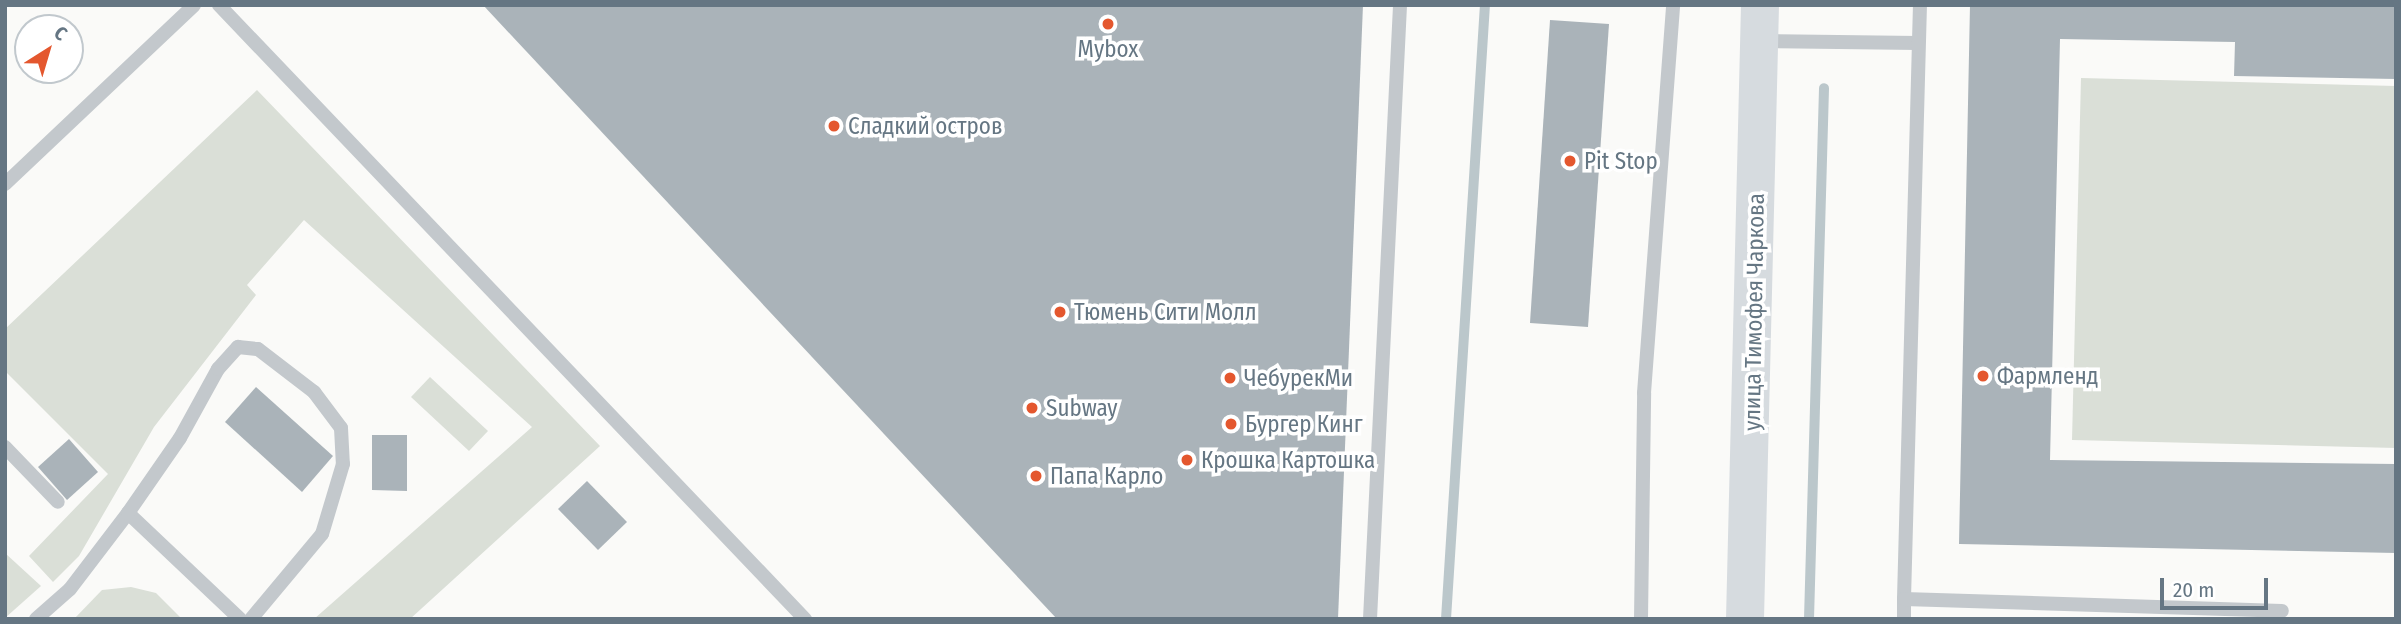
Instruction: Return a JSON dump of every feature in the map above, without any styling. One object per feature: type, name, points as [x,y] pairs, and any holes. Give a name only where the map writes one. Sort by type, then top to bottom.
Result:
[{"type":"main road","name":"улица Тимофея Чаркова","points":[[1745,619],[1760,23]]},
{"type":"lane","points":[[5,184],[194,5]]},
{"type":"lane","points":[[219,5],[805,619]]},
{"type":"lane","points":[[1370,619],[1400,5]]},
{"type":"lane","points":[[1641,619],[1644,393],[1673,5]]},
{"type":"lane","points":[[1904,619],[1920,5]]},
{"type":"lane","points":[[1760,23],[1918,43]]},
{"type":"lane","points":[[36,619],[70,589],[128,513],[218,369],[239,347],[258,349],[314,392],[341,428],[343,464],[322,534],[251,619]]},
{"type":"lane","points":[[5,447],[58,502]]},
{"type":"lane","points":[[128,513],[240,619]]},
{"type":"lane","points":[[1904,599],[2282,611]]},
{"type":"shaded area","points":[[2081,78],[2396,86],[2396,448],[2072,440]]},
{"type":"shaded area","points":[[257,90],[600,446],[410,619],[314,619],[532,427],[304,220],[247,285],[256,295],[154,427],[79,556],[53,582],[29,556],[108,474],[5,371],[5,329]]},
{"type":"shaded area","points":[[430,377],[488,431],[469,451],[411,397]]},
{"type":"shaded area","points":[[5,553],[41,586],[5,618]]},
{"type":"shaded area","points":[[131,587],[156,593],[182,619],[74,619],[102,590]]},
{"type":"building","name":"Тюмень Сити Молл","points":[[483,5],[1363,5],[1338,619],[1057,619]]},
{"type":"building","points":[[1970,5],[2396,5],[2396,79],[2234,76],[2235,42],[2060,39],[2050,460],[2396,464],[2396,553],[1959,544]]},
{"type":"building","name":"Pit Stop","points":[[1550,20],[1609,24],[1588,327],[1530,323]]},
{"type":"building","points":[[256,387],[333,456],[302,492],[225,422]]},
{"type":"building","points":[[372,435],[407,435],[407,491],[372,490]]},
{"type":"building","points":[[69,439],[98,472],[67,500],[38,467]]},
{"type":"building","points":[[587,481],[627,522],[598,550],[558,509]]},
{"type":"waterway","points":[[1446,619],[1485,5]]},
{"type":"waterway","points":[[1809,619],[1824,88]]},
{"type":"place","name":"Mybox","points":[[1108,24]]},
{"type":"place","name":"Сладкий остров","points":[[834,126]]},
{"type":"place","name":"Pit Stop","points":[[1570,161]]},
{"type":"place","name":"Тюмень Сити Молл","points":[[1060,312]]},
{"type":"place","name":"Фармленд","points":[[1983,376]]},
{"type":"place","name":"ЧебурекМи","points":[[1230,378]]},
{"type":"place","name":"Subway","points":[[1032,408]]},
{"type":"place","name":"Бургер Кинг","points":[[1231,424]]},
{"type":"place","name":"Крошка Картошка","points":[[1187,460]]},
{"type":"place","name":"Папа Карло","points":[[1036,476]]}]
